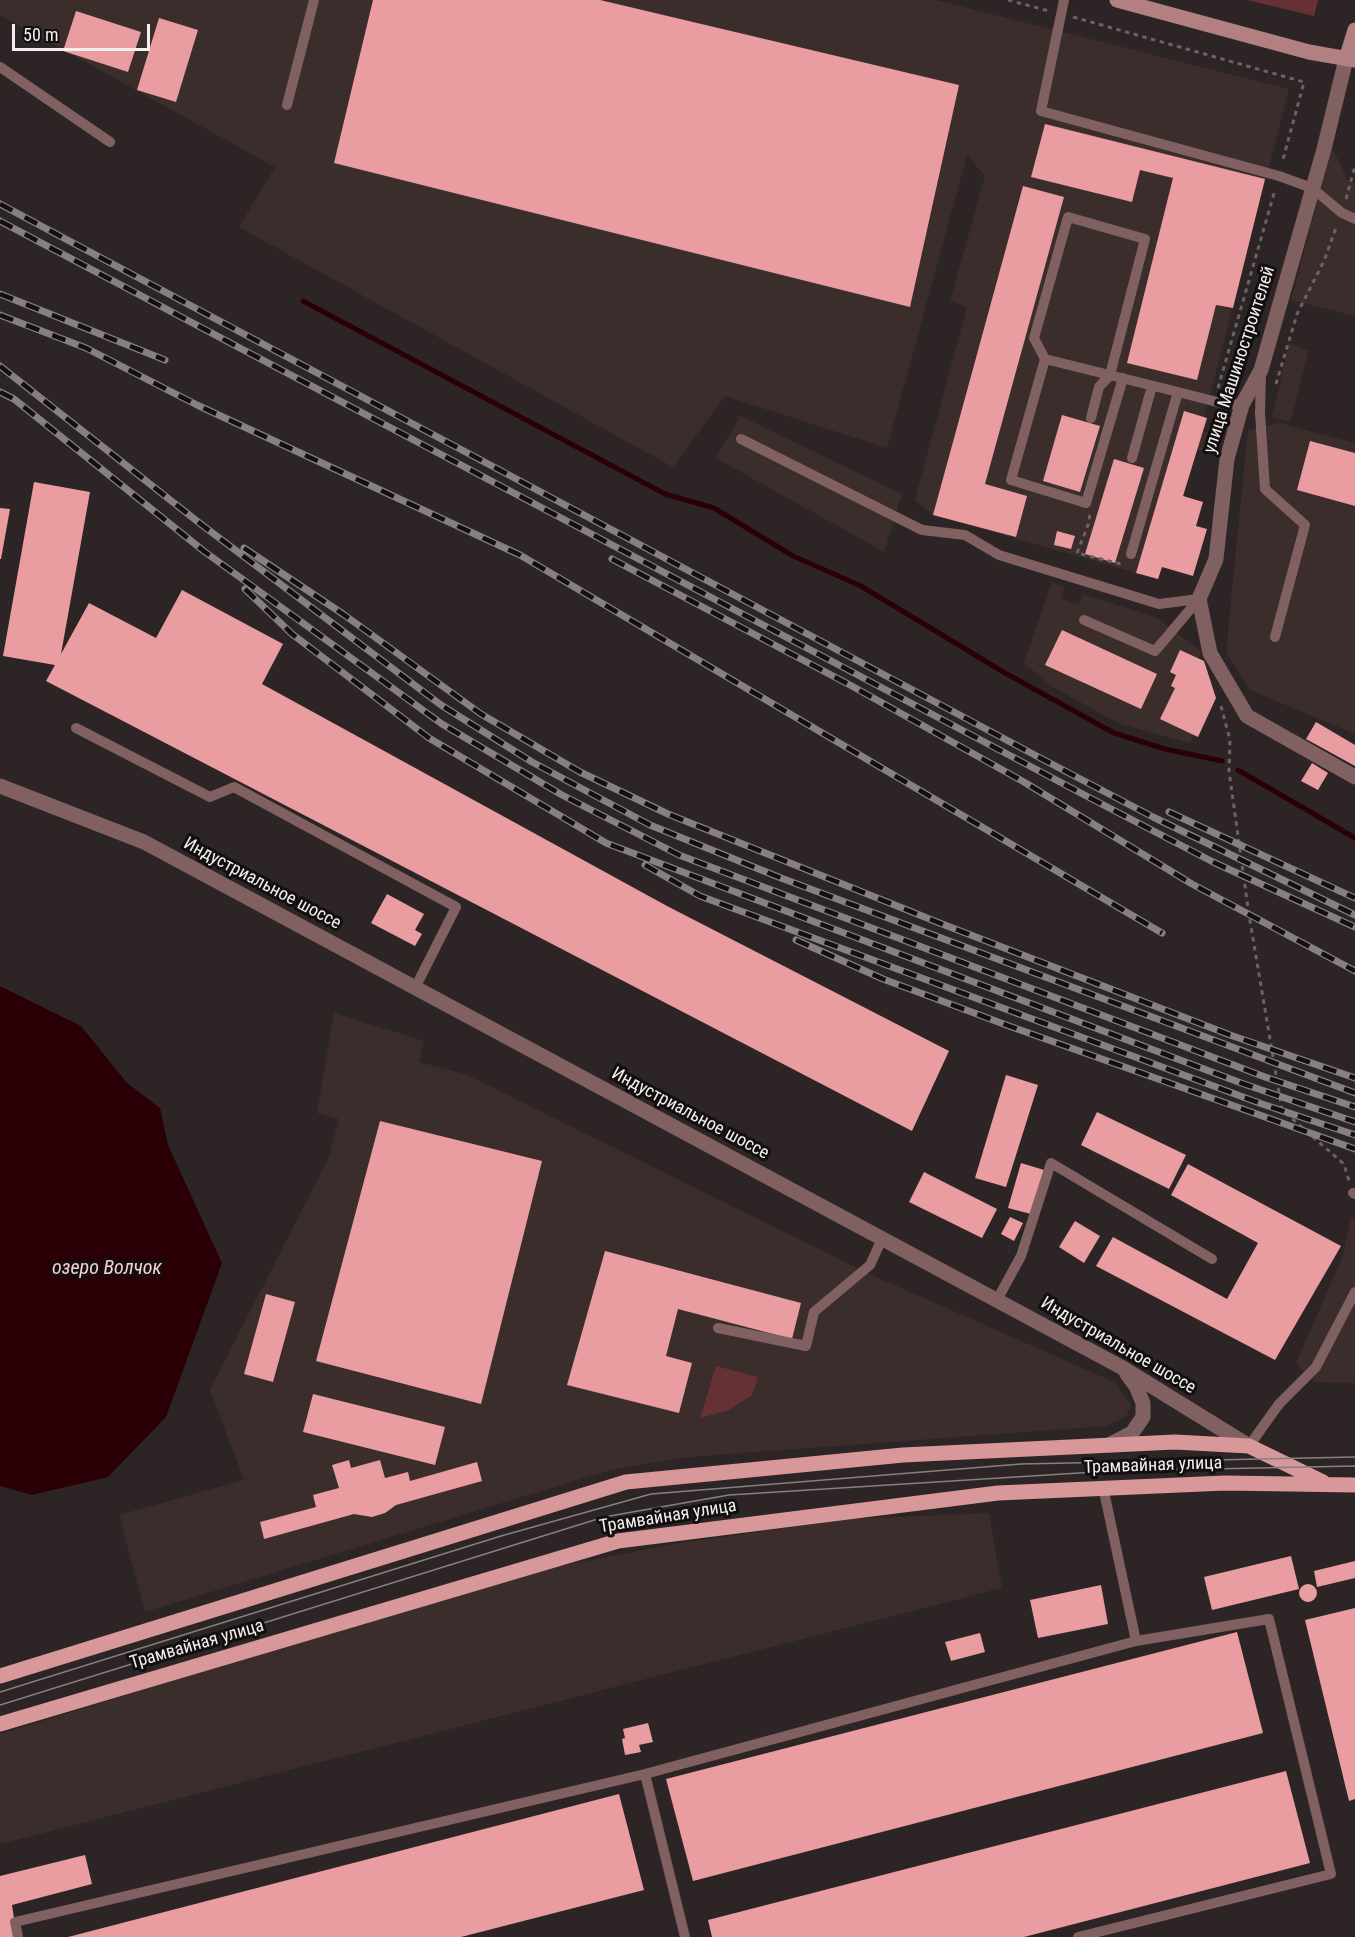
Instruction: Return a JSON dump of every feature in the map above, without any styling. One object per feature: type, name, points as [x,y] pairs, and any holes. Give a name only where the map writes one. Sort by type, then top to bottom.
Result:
[{"type":"main road","points":[[1117,0],[1352,61]]},
{"type":"main road","name":"улица Машиностроителей","points":[[1352,61],[1355,30]]},
{"type":"main road","name":"Трамвайная улица","points":[[0,1676],[626,1482],[903,1455],[1175,1442],[1249,1446]]},
{"type":"main road","name":"Индустриальное шоссе","points":[[1249,1446],[1328,1484],[1355,1485]]},
{"type":"main road","name":"Трамвайная улица","points":[[0,1724],[618,1541],[998,1493],[1225,1483],[1328,1484]]},
{"type":"street","name":"улица Машиностроителей","points":[[1199,599],[1215,559],[1227,459],[1242,405],[1261,370],[1312,188],[1352,61]]},
{"type":"street","points":[[1199,599],[1210,653],[1247,716],[1355,777]]},
{"type":"street","name":"Индустриальное шоссе","points":[[0,786],[144,842],[1121,1367],[1249,1446]]},
{"type":"street","points":[[1109,1445],[1132,1432],[1143,1417],[1143,1403],[1136,1386],[1121,1367]]},
{"type":"lane","points":[[287,105],[314,0]]},
{"type":"lane","points":[[1064,0],[1041,111],[1279,176],[1312,188],[1342,213],[1355,219]]},
{"type":"lane","points":[[0,67],[110,142]]},
{"type":"lane","points":[[1091,418],[1099,387],[1110,375],[1145,239],[1068,217],[1034,338],[1045,359],[1011,480],[1086,503],[1123,378]]},
{"type":"lane","points":[[1045,359],[1221,403],[1242,405]]},
{"type":"lane","points":[[1261,370],[1260,413],[1265,489],[1305,525],[1275,637]]},
{"type":"lane","points":[[1132,458],[1152,386]]},
{"type":"lane","points":[[1131,555],[1178,392]]},
{"type":"lane","points":[[741,439],[922,530],[965,535],[999,555],[1159,604],[1199,599]]},
{"type":"lane","points":[[1083,620],[1155,651],[1199,599]]},
{"type":"lane","points":[[76,728],[210,797],[234,787],[456,907],[415,988]]},
{"type":"lane","points":[[997,1300],[1021,1256],[1051,1163],[1212,1259]]},
{"type":"lane","points":[[718,1328],[806,1346],[814,1312],[870,1265],[882,1239]]},
{"type":"lane","points":[[1249,1446],[1279,1404],[1316,1367],[1355,1292]]},
{"type":"lane","points":[[1103,1487],[1136,1641]]},
{"type":"lane","points":[[18,1937],[15,1922],[645,1774],[1136,1641],[1269,1618],[1331,1874],[1078,1937]]},
{"type":"lane","points":[[645,1774],[684,1937]]},
{"type":"path","points":[[1008,0],[1304,82],[1216,396],[1221,403]]},
{"type":"path","points":[[1260,413],[1271,403],[1297,314],[1324,261],[1342,213],[1355,166]]},
{"type":"path","points":[[1086,503],[1089,520],[1077,553],[1120,566],[1131,555]]},
{"type":"path","points":[[1218,698],[1230,740],[1229,771],[1255,957],[1282,1110],[1344,1164],[1354,1194]]},
{"type":"shaded area","points":[[0,0],[935,0],[1289,89],[1201,430],[1211,434],[1207,452],[1197,450],[1158,579],[933,515],[915,500],[967,307],[950,301],[985,176],[967,155],[887,448],[725,396],[673,467],[239,227],[275,167],[0,15]]},
{"type":"shaded area","points":[[1247,0],[1318,0],[1314,16]]},
{"type":"shaded area","points":[[1332,148],[1348,180],[1355,183],[1355,316],[1291,300]]},
{"type":"shaded area","points":[[1289,344],[1309,350],[1290,422],[1272,417]]},
{"type":"shaded area","points":[[740,416],[902,494],[884,552],[716,458]]},
{"type":"shaded area","points":[[1279,423],[1355,443],[1355,734],[1250,690],[1226,652],[1248,430]]},
{"type":"shaded area","points":[[1052,582],[1064,587],[1061,599],[1079,605],[1083,594],[1157,618],[1202,652],[1185,678],[1213,691],[1190,743],[1120,724],[1053,687],[1024,663]]},
{"type":"shaded area","points":[[334,1013],[424,1041],[419,1062],[465,1074],[867,1273],[1114,1382],[1131,1404],[1126,1417],[1105,1426],[689,1457],[610,1470],[145,1612],[119,1515],[244,1480],[210,1390],[329,1157],[339,1119],[317,1113]]},
{"type":"shaded area","points":[[1351,1217],[1355,1218],[1355,1383],[1314,1382],[1296,1363],[1342,1258]]},
{"type":"shaded area","points":[[716,1366],[758,1377],[752,1395],[729,1410],[700,1418]]},
{"type":"shaded area","points":[[989,1513],[1002,1588],[0,1844],[0,1734],[520,1574],[673,1544],[850,1519]]},
{"type":"water","name":"озеро Волчок","points":[[0,986],[81,1026],[127,1083],[160,1108],[168,1145],[222,1263],[166,1417],[108,1477],[32,1495],[0,1486]]},
{"type":"building","points":[[373,0],[600,0],[959,85],[910,307],[334,163]]},
{"type":"building","points":[[76,11],[141,32],[128,72],[63,51]]},
{"type":"building","points":[[159,18],[198,30],[176,102],[137,90]]},
{"type":"building","points":[[1045,124],[1265,179],[1233,308],[1216,305],[1197,380],[1127,363],[1173,178],[1140,170],[1132,202],[1031,177]]},
{"type":"building","points":[[1023,186],[1064,197],[985,484],[1027,496],[1016,537],[933,515]]},
{"type":"building","points":[[1184,411],[1207,418],[1183,496],[1203,502],[1196,526],[1207,529],[1193,576],[1162,567],[1158,579],[1136,573]]},
{"type":"building","points":[[1062,415],[1100,426],[1080,492],[1043,481]]},
{"type":"building","points":[[1310,441],[1355,453],[1355,506],[1297,490]]},
{"type":"building","points":[[1114,459],[1144,468],[1115,563],[1085,554]]},
{"type":"building","points":[[34,482],[90,492],[61,654],[89,603],[156,638],[182,590],[283,644],[262,684],[667,906],[949,1051],[912,1131],[46,681],[55,665],[3,656]]},
{"type":"building","points":[[0,508],[10,509],[1,559],[0,559]]},
{"type":"building","points":[[1057,531],[1075,536],[1071,549],[1054,545]]},
{"type":"building","points":[[1062,630],[1157,674],[1141,709],[1045,665]]},
{"type":"building","points":[[1180,650],[1204,661],[1216,698],[1198,737],[1160,719],[1175,688],[1171,686],[1176,675],[1170,672]]},
{"type":"building","points":[[1316,722],[1355,745],[1355,766],[1306,739]]},
{"type":"building","points":[[1312,763],[1328,773],[1318,790],[1301,781]]},
{"type":"building","points":[[387,894],[424,914],[415,930],[422,934],[415,946],[371,923]]},
{"type":"building","points":[[1006,1075],[1038,1085],[1006,1187],[975,1178]]},
{"type":"building","points":[[1097,1112],[1186,1155],[1169,1189],[1081,1145]]},
{"type":"building","points":[[380,1121],[542,1161],[481,1404],[316,1361]]},
{"type":"building","points":[[1021,1163],[1044,1170],[1031,1214],[1008,1208]]},
{"type":"building","points":[[1188,1164],[1341,1246],[1275,1360],[1096,1266],[1113,1237],[1227,1299],[1258,1243],[1171,1195]]},
{"type":"building","points":[[924,1172],[997,1209],[982,1238],[909,1202]]},
{"type":"building","points":[[1010,1217],[1023,1223],[1014,1241],[1001,1234]]},
{"type":"building","points":[[1075,1221],[1100,1236],[1084,1263],[1059,1247]]},
{"type":"building","points":[[605,1251],[801,1303],[792,1339],[678,1309],[666,1356],[692,1363],[679,1413],[567,1385]]},
{"type":"building","points":[[266,1294],[295,1302],[273,1382],[244,1374]]},
{"type":"building","points":[[313,1394],[445,1427],[435,1465],[303,1432]]},
{"type":"building","points":[[349,1460],[351,1468],[380,1460],[385,1478],[408,1472],[410,1481],[477,1462],[482,1481],[396,1505],[385,1513],[372,1517],[354,1514],[264,1539],[260,1522],[316,1507],[313,1495],[339,1488],[332,1465]]},
{"type":"building","points":[[1291,1556],[1299,1589],[1212,1610],[1204,1577]]},
{"type":"building","points":[[1355,1561],[1355,1578],[1317,1587],[1314,1571]]},
{"type":"building","points":[[1308,1584],[1314,1587],[1317,1593],[1314,1599],[1308,1602],[1302,1599],[1299,1593],[1302,1587]]},
{"type":"building","points":[[1101,1585],[1108,1624],[1038,1638],[1030,1600]]},
{"type":"building","points":[[1355,1608],[1355,1799],[1349,1801],[1305,1620]]},
{"type":"building","points":[[1237,1632],[1263,1733],[693,1881],[666,1779]]},
{"type":"building","points":[[980,1633],[985,1652],[951,1661],[945,1642]]},
{"type":"building","points":[[648,1723],[653,1742],[639,1745],[641,1752],[625,1755],[623,1729]]},
{"type":"building","points":[[1286,1771],[1310,1863],[1024,1937],[712,1937],[708,1920]]},
{"type":"building","points":[[619,1794],[644,1890],[461,1937],[68,1937]]},
{"type":"building","points":[[85,1855],[92,1884],[12,1905],[17,1937],[0,1937],[0,1876]]},
{"type":"waterway","points":[[303,301],[665,494],[714,508],[793,556],[861,586],[1005,673],[1114,733],[1165,749],[1222,761]]},
{"type":"waterway","points":[[1238,770],[1355,838]]},
{"type":"tram line","points":[[0,1692],[501,1536],[651,1494],[1021,1464],[1355,1457]]},
{"type":"tram line","points":[[0,1705],[604,1517],[729,1495],[1111,1471],[1355,1466]]},
{"type":"railway","points":[[0,204],[1046,761],[1153,817],[1355,915]]},
{"type":"railway","points":[[0,221],[1094,800],[1213,862],[1355,927]]},
{"type":"railway","points":[[0,294],[165,360]]},
{"type":"railway","points":[[0,315],[86,348],[197,405],[520,555],[1162,933]]},
{"type":"railway","points":[[0,366],[202,525],[441,705],[532,762],[650,825],[781,878],[1355,1093]]},
{"type":"railway","points":[[0,392],[14,399],[205,552],[442,724],[562,795],[679,855],[1265,1077],[1355,1107]]},
{"type":"railway","points":[[244,548],[343,614],[481,714],[580,772],[668,814],[937,922],[1230,1035],[1355,1078]]},
{"type":"railway","points":[[612,559],[850,685],[1024,782],[1192,884],[1355,971]]},
{"type":"railway","points":[[245,589],[292,634],[429,738],[606,843],[1241,1083],[1355,1122]]},
{"type":"railway","points":[[1169,812],[1355,898]]},
{"type":"railway","points":[[645,865],[700,896],[1262,1104],[1355,1135]]},
{"type":"railway","points":[[796,940],[883,979],[1355,1149]]}]
